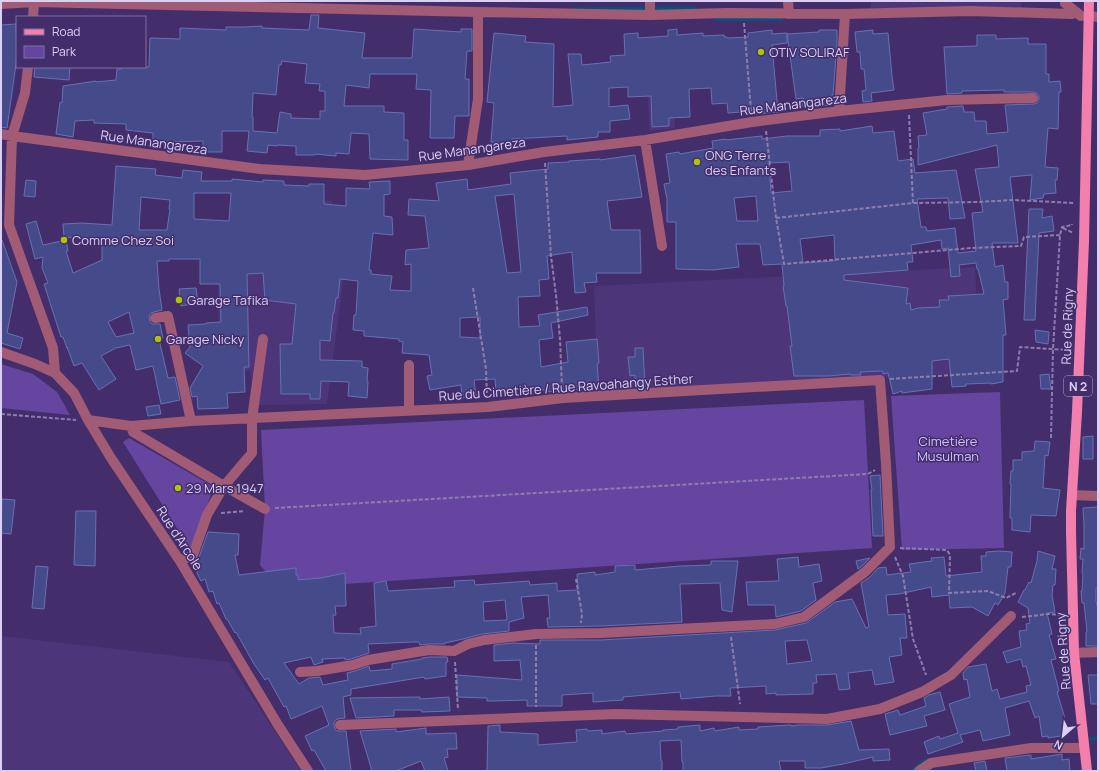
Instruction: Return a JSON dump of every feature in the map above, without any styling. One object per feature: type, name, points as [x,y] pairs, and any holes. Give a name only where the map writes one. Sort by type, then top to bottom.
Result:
[{"type":"main road","name":"Rue de Rigny","points":[[1087,771],[1074,653],[1071,555],[1072,495],[1077,412],[1087,149],[1085,16],[1089,1]]},
{"type":"street","points":[[650,1],[650,15]]},
{"type":"street","points":[[788,1],[789,14]]},
{"type":"street","points":[[1066,1],[1066,3],[1085,16]]},
{"type":"street","points":[[1,4],[34,2],[650,15],[845,14],[970,11],[1085,16]]},
{"type":"street","points":[[33,16],[34,2]]},
{"type":"street","points":[[468,165],[478,99],[478,12]]},
{"type":"street","points":[[839,111],[845,14]]},
{"type":"street","points":[[28,68],[25,92],[12,136],[5,223],[54,348],[55,373]]},
{"type":"street","name":"Rue Manangareza","points":[[1,134],[260,169],[365,174],[468,165],[544,152],[645,140],[764,120],[839,111],[947,100],[1033,98]]},
{"type":"street","points":[[645,140],[662,246]]},
{"type":"street","points":[[156,318],[168,316],[191,421]]},
{"type":"street","points":[[180,561],[193,555],[208,515],[224,486],[252,452],[252,419],[263,339]]},
{"type":"street","name":"Rue d'Arcole","points":[[1,352],[55,373],[74,393],[111,458],[180,561],[278,725],[308,771]]},
{"type":"street","points":[[408,411],[409,365]]},
{"type":"street","points":[[300,672],[317,671],[353,665],[368,660],[429,650],[454,651],[468,644],[484,640],[536,634],[601,633],[775,624],[804,617],[864,572],[890,547],[880,380]]},
{"type":"street","name":"Rue du Cimetière / Rue Ravoahangy Esther","points":[[88,420],[131,426],[191,421],[488,407],[563,398],[880,380]]},
{"type":"street","points":[[131,426],[133,432],[265,509]]},
{"type":"street","points":[[1072,495],[1098,496]]},
{"type":"street","points":[[340,725],[617,714],[827,720],[880,709],[922,692],[951,675],[1011,616]]},
{"type":"street","points":[[1074,653],[1098,652]]},
{"type":"street","points":[[919,771],[931,763],[1031,748],[1084,748]]},
{"type":"path","points":[[743,14],[752,122]]},
{"type":"path","points":[[908,104],[913,203]]},
{"type":"path","points":[[764,120],[776,218],[784,264],[971,248],[1020,246],[1024,237],[1060,235]]},
{"type":"path","points":[[544,152],[551,256],[560,339],[563,398]]},
{"type":"path","points":[[776,218],[913,203],[1013,200],[1074,203]]},
{"type":"path","points":[[1052,438],[1053,349],[1060,235],[1062,227],[1072,225],[1073,218]]},
{"type":"path","points":[[473,288],[486,369],[488,407]]},
{"type":"path","points":[[880,380],[1017,371],[1020,347],[1079,351]]},
{"type":"path","points":[[1,414],[88,420]]},
{"type":"path","points":[[208,515],[265,509],[868,474],[886,464]]},
{"type":"path","points":[[926,675],[913,638],[903,576],[890,547],[947,550],[950,555],[949,593],[988,591],[1006,598],[1016,593]]},
{"type":"path","points":[[576,580],[582,614],[580,633]]},
{"type":"path","points":[[1011,616],[1025,617],[1049,614],[1073,616]]},
{"type":"path","points":[[729,626],[740,704]]},
{"type":"path","points":[[536,634],[536,718]]},
{"type":"path","points":[[454,651],[458,710],[456,721]]},
{"type":"shaded area","points":[[871,1],[1021,1],[1021,12],[871,8]]},
{"type":"shaded area","points":[[673,95],[675,128],[649,131],[648,96]]},
{"type":"shaded area","points":[[292,199],[332,201],[331,233],[349,235],[327,404],[258,405],[250,371],[220,370],[218,285],[243,286],[249,211]]},
{"type":"shaded area","points":[[975,267],[980,372],[598,395],[594,286]]},
{"type":"shaded area","points":[[1,636],[229,662],[301,771],[1,771]]},
{"type":"green space","points":[[1,364],[33,374],[57,392],[70,415],[1,408]]},
{"type":"green space","name":"Cimetière Musulman","points":[[1000,392],[1004,548],[902,550],[891,396]]},
{"type":"green space","points":[[864,400],[872,548],[301,587],[266,572],[260,565],[265,509],[261,430]]},
{"type":"green space","points":[[129,438],[214,487],[190,549],[123,442]]},
{"type":"building","points":[[311,15],[319,15],[318,28],[365,33],[362,58],[412,58],[414,29],[461,32],[461,29],[472,29],[472,51],[467,51],[465,79],[469,79],[469,116],[455,116],[454,138],[430,138],[431,90],[416,89],[417,74],[370,74],[369,88],[346,85],[344,106],[384,106],[384,112],[404,113],[404,140],[408,140],[408,160],[370,159],[369,134],[351,133],[349,154],[336,153],[336,156],[315,154],[296,155],[296,146],[268,145],[267,153],[247,151],[249,131],[222,131],[222,152],[203,152],[203,141],[169,142],[169,144],[153,142],[153,133],[126,130],[126,124],[94,123],[94,120],[75,121],[73,137],[56,134],[60,102],[62,103],[63,86],[96,81],[116,80],[117,69],[149,67],[150,38],[180,39],[180,28],[226,30],[226,27],[262,26],[262,28],[309,30]],"holes":[[[282,61],[307,64],[305,83],[320,84],[319,91],[325,91],[325,111],[320,111],[320,119],[291,118],[291,114],[280,112],[277,133],[253,131],[253,93],[276,95],[279,65],[281,65]]]},
{"type":"building","points":[[16,24],[16,64],[7,128],[1,127],[1,25]]},
{"type":"building","points":[[677,29],[677,35],[703,33],[703,36],[724,35],[724,37],[727,38],[748,37],[748,33],[772,30],[772,34],[787,33],[787,43],[772,45],[778,112],[753,114],[753,111],[728,113],[727,103],[712,104],[711,88],[689,89],[690,117],[669,118],[669,126],[652,127],[651,96],[628,97],[628,87],[609,88],[609,107],[628,105],[630,119],[610,121],[610,132],[598,132],[598,137],[567,140],[567,136],[512,139],[511,144],[491,142],[494,103],[487,102],[494,33],[526,36],[525,42],[554,44],[553,107],[573,105],[568,54],[581,54],[582,65],[611,62],[610,56],[625,55],[624,34],[638,33],[638,38],[668,36],[668,30]]},
{"type":"building","points":[[819,30],[837,30],[832,105],[803,107],[803,98],[796,99],[787,34],[819,32]]},
{"type":"building","points":[[873,30],[873,34],[888,33],[894,90],[871,93],[872,101],[863,102],[862,91],[866,90],[864,69],[861,69],[860,52],[857,52],[855,32]]},
{"type":"building","points":[[977,35],[996,35],[996,39],[1028,38],[1028,44],[1046,44],[1046,74],[1049,74],[1049,82],[1060,81],[1061,92],[1059,92],[1058,129],[1048,128],[1045,167],[1058,168],[1057,180],[1055,180],[1056,193],[1044,194],[1043,198],[1030,200],[1032,175],[1010,177],[1018,243],[992,243],[995,267],[1003,265],[1005,282],[1008,282],[1008,299],[1003,300],[1006,335],[1003,335],[1003,382],[991,384],[966,384],[966,386],[952,387],[949,359],[932,361],[932,389],[902,393],[902,391],[893,394],[888,373],[883,374],[883,371],[860,372],[861,375],[794,376],[790,346],[792,346],[783,286],[782,264],[763,265],[760,244],[736,244],[739,267],[713,270],[676,269],[676,222],[667,222],[667,199],[664,184],[670,183],[666,154],[679,152],[680,154],[713,148],[712,141],[726,139],[762,136],[762,139],[787,136],[820,136],[820,130],[840,129],[840,131],[872,126],[873,133],[894,131],[898,161],[913,159],[915,173],[956,170],[965,218],[950,219],[948,198],[917,199],[921,227],[926,227],[927,231],[955,228],[958,253],[976,251],[972,213],[983,212],[975,169],[999,167],[997,145],[918,165],[918,136],[927,135],[923,113],[947,109],[947,107],[963,106],[964,112],[974,112],[975,121],[986,121],[987,134],[1008,132],[1005,105],[1034,104],[1037,103],[1039,98],[1038,94],[1033,92],[1004,92],[1004,90],[962,91],[962,93],[947,94],[944,47],[977,46]],"holes":[[[789,162],[792,191],[771,193],[769,163]],[[756,196],[758,221],[737,221],[734,198]],[[834,235],[835,260],[803,263],[800,239]],[[941,240],[942,249],[948,248],[951,277],[960,276],[959,265],[976,263],[984,294],[948,296],[949,300],[939,300],[940,307],[918,308],[911,310],[910,303],[906,304],[908,288],[844,280],[844,275],[908,270],[907,262],[913,262],[911,245]]]},
{"type":"building","points":[[35,68],[70,68],[69,80],[34,77]]},
{"type":"building","points":[[635,155],[642,197],[607,201],[611,230],[640,230],[641,273],[596,273],[597,282],[584,283],[586,292],[575,293],[572,252],[547,256],[549,279],[539,280],[540,296],[518,297],[519,327],[540,326],[538,315],[587,307],[588,315],[551,323],[553,338],[539,340],[541,367],[568,362],[566,342],[597,339],[599,388],[545,392],[545,390],[537,390],[536,387],[507,389],[507,392],[496,392],[495,379],[474,380],[476,397],[462,398],[461,385],[430,390],[427,376],[432,375],[429,355],[402,353],[403,342],[399,341],[399,339],[364,336],[364,331],[353,330],[354,315],[356,315],[358,281],[340,279],[338,298],[336,298],[333,313],[330,341],[320,340],[320,360],[362,361],[362,367],[368,368],[367,398],[348,396],[349,382],[321,381],[320,399],[310,399],[310,394],[281,394],[280,344],[292,344],[296,304],[265,300],[263,273],[247,274],[249,367],[244,367],[245,392],[227,393],[228,408],[198,409],[197,396],[192,397],[190,388],[203,366],[185,353],[190,347],[188,325],[221,322],[220,284],[200,284],[200,259],[169,259],[169,261],[157,261],[162,310],[151,313],[149,316],[152,324],[160,324],[163,338],[158,335],[168,378],[175,377],[180,400],[161,404],[153,366],[136,370],[130,345],[116,348],[101,356],[116,379],[99,390],[82,363],[74,366],[63,337],[61,337],[44,284],[48,283],[42,268],[43,257],[35,259],[26,224],[36,221],[43,245],[66,240],[68,251],[66,251],[73,273],[102,260],[102,239],[64,237],[63,224],[82,223],[112,225],[116,166],[156,169],[155,175],[182,178],[183,170],[202,172],[201,181],[232,181],[232,179],[263,182],[263,180],[284,181],[284,185],[309,186],[309,184],[324,184],[324,204],[346,206],[346,188],[370,189],[369,182],[390,181],[390,194],[384,195],[384,216],[392,217],[393,235],[373,233],[369,270],[371,270],[371,274],[392,276],[390,290],[411,291],[411,264],[405,265],[406,250],[429,248],[425,216],[408,215],[409,199],[439,201],[436,183],[467,179],[468,190],[511,184],[510,173],[548,169],[548,163],[600,160]],"holes":[[[194,193],[231,193],[229,221],[194,219]],[[514,194],[521,272],[507,273],[495,196]],[[141,197],[170,200],[167,230],[139,230]],[[129,312],[134,333],[116,337],[108,322]],[[480,317],[480,338],[460,337],[460,318]]]},
{"type":"building","points":[[26,180],[36,181],[35,197],[24,196]]},
{"type":"building","points":[[1029,209],[1043,209],[1042,218],[1052,216],[1054,231],[1039,233],[1035,320],[1024,320]]},
{"type":"building","points":[[1,240],[17,282],[7,333],[23,338],[20,349],[1,343]]},
{"type":"building","points":[[196,288],[198,303],[181,306],[179,289]]},
{"type":"building","points":[[1035,330],[1049,332],[1048,344],[1036,342]]},
{"type":"building","points":[[635,348],[643,348],[645,387],[635,387],[635,375],[630,376],[628,357],[635,357]]},
{"type":"building","points":[[1049,374],[1051,389],[1041,389],[1040,375]]},
{"type":"building","points":[[159,405],[161,414],[148,416],[146,407]]},
{"type":"building","points":[[1093,436],[1093,459],[1083,459],[1083,437]]},
{"type":"building","points":[[1035,441],[1050,442],[1048,456],[1045,455],[1043,488],[1060,490],[1056,516],[1031,515],[1030,532],[1012,530],[1012,518],[1010,518],[1010,484],[1011,471],[1013,471],[1013,460],[1022,460],[1022,452],[1034,451]]},
{"type":"building","points":[[880,475],[883,536],[873,536],[872,490],[870,476]]},
{"type":"building","points":[[2,499],[15,500],[11,534],[1,533]]},
{"type":"building","points":[[1098,507],[1098,587],[1096,588],[1096,601],[1098,609],[1098,646],[1086,646],[1087,632],[1084,603],[1082,603],[1081,591],[1083,559],[1080,559],[1081,548],[1084,549],[1083,508]]},
{"type":"building","points":[[76,511],[96,511],[95,566],[74,565]]},
{"type":"building","points":[[208,532],[239,534],[238,555],[235,555],[239,575],[296,568],[298,580],[321,578],[345,573],[346,606],[335,606],[336,615],[333,615],[334,633],[361,634],[360,628],[376,626],[374,583],[386,581],[388,591],[455,587],[454,581],[474,580],[475,585],[529,581],[530,585],[557,583],[557,591],[578,590],[577,574],[595,572],[595,575],[615,572],[615,566],[635,565],[635,570],[711,565],[711,561],[738,561],[732,612],[722,610],[720,583],[680,584],[682,622],[548,627],[547,618],[550,618],[548,595],[521,597],[524,618],[509,622],[509,631],[482,634],[445,644],[420,645],[419,642],[412,642],[368,644],[369,653],[351,659],[322,659],[323,662],[314,665],[311,657],[284,663],[299,684],[309,678],[320,677],[323,685],[348,680],[347,673],[369,666],[370,671],[392,669],[392,664],[429,657],[447,657],[448,662],[446,662],[446,676],[425,679],[424,677],[351,689],[351,695],[343,697],[345,718],[337,719],[334,722],[334,725],[337,731],[346,731],[351,771],[326,771],[314,750],[312,751],[305,736],[329,725],[322,706],[291,719],[286,706],[284,707],[268,678],[265,680],[236,632],[235,633],[226,619],[219,603],[217,604],[213,591],[209,592],[205,579],[201,581],[197,573],[197,560]],"holes":[[[505,600],[507,620],[484,621],[483,602]]]},
{"type":"building","points":[[1038,551],[1055,556],[1052,569],[1056,569],[1055,585],[1053,585],[1052,595],[1055,612],[1047,613],[1052,634],[1049,635],[1056,659],[1051,660],[1059,691],[1057,692],[1064,715],[1067,735],[1048,738],[1048,736],[1042,737],[1039,716],[1035,718],[1029,701],[1005,708],[1010,735],[983,741],[980,730],[960,735],[963,742],[928,754],[924,742],[939,736],[940,739],[958,733],[949,704],[970,697],[967,679],[964,680],[963,673],[968,667],[986,664],[992,691],[997,689],[1000,699],[1027,692],[1026,686],[1031,685],[1026,666],[1023,667],[1021,659],[1007,663],[1003,652],[1021,647],[1019,631],[1027,630],[1026,624],[1030,623],[1028,608],[1018,602],[1029,582],[1031,583]]},
{"type":"building","points":[[986,552],[1012,552],[1011,567],[1008,567],[1005,593],[998,605],[995,603],[988,616],[972,607],[950,608],[949,595],[932,597],[931,587],[899,594],[886,595],[888,615],[905,614],[907,638],[900,638],[902,655],[889,657],[894,682],[875,685],[872,670],[848,673],[850,689],[839,690],[836,674],[816,675],[817,683],[813,683],[813,694],[766,694],[766,686],[730,688],[731,696],[681,699],[680,692],[623,697],[623,700],[593,702],[593,693],[562,695],[562,706],[527,706],[527,700],[487,701],[487,698],[457,697],[457,675],[522,680],[520,660],[494,661],[494,645],[513,643],[540,644],[540,640],[601,640],[775,630],[806,623],[835,602],[852,599],[866,628],[869,627],[861,583],[870,577],[878,568],[886,567],[887,575],[911,572],[909,564],[932,561],[931,558],[944,557],[946,576],[982,572],[981,556],[986,556]],"holes":[[[807,640],[812,661],[787,664],[785,641]]]},
{"type":"building","points":[[798,557],[799,567],[819,564],[822,581],[813,583],[816,600],[801,611],[776,617],[775,605],[748,605],[746,582],[779,581],[777,559]]},
{"type":"building","points":[[870,558],[861,567],[858,569],[856,561]]},
{"type":"building","points":[[36,566],[48,567],[44,609],[32,608]]},
{"type":"building","points":[[1088,675],[1098,675],[1098,704],[1091,704]]},
{"type":"building","points":[[940,692],[945,710],[924,716],[927,726],[890,735],[885,714],[898,710],[900,715],[926,706],[924,698]]},
{"type":"building","points":[[420,697],[420,699],[449,697],[450,711],[422,712],[421,710],[394,710],[394,716],[356,718],[350,698]]},
{"type":"building","points":[[851,721],[859,750],[889,749],[890,760],[873,761],[873,757],[821,768],[805,768],[805,761],[779,761],[781,771],[683,771],[681,740],[660,741],[662,771],[487,771],[488,726],[500,725],[500,732],[538,734],[538,745],[577,742],[576,730],[587,729],[587,731],[602,730],[602,734],[625,731],[626,734],[663,731],[678,729],[678,727],[700,725],[700,731],[714,728],[715,731],[739,727],[739,730],[789,725],[827,725]]},
{"type":"building","points":[[426,728],[426,734],[456,733],[457,749],[447,749],[448,757],[444,758],[448,771],[425,771],[421,761],[396,771],[372,771],[360,731],[396,729],[396,732]]},
{"type":"building","points":[[1062,754],[1062,760],[1069,759],[1070,771],[1007,771],[1005,758],[1031,755],[1031,759]]},
{"type":"building","points":[[985,761],[987,771],[976,771],[974,763]]},
{"type":"waterway","points":[[574,9],[695,8]]},
{"type":"waterway","points":[[716,19],[781,19]]},
{"type":"waterway","points":[[1091,739],[1098,738]]},
{"type":"waterway","points":[[913,771],[924,761],[929,760]]},
{"type":"place","name":"OTIV SOLIRAF","points":[[761,52]]},
{"type":"place","name":"ONG Terre des Enfants","points":[[697,162]]},
{"type":"place","name":"Comme Chez Soi","points":[[64,240]]},
{"type":"place","name":"Garage Tafika","points":[[179,300]]},
{"type":"place","name":"Garage Nicky","points":[[158,339]]},
{"type":"place","name":"29 Mars 1947","points":[[178,488]]}]
